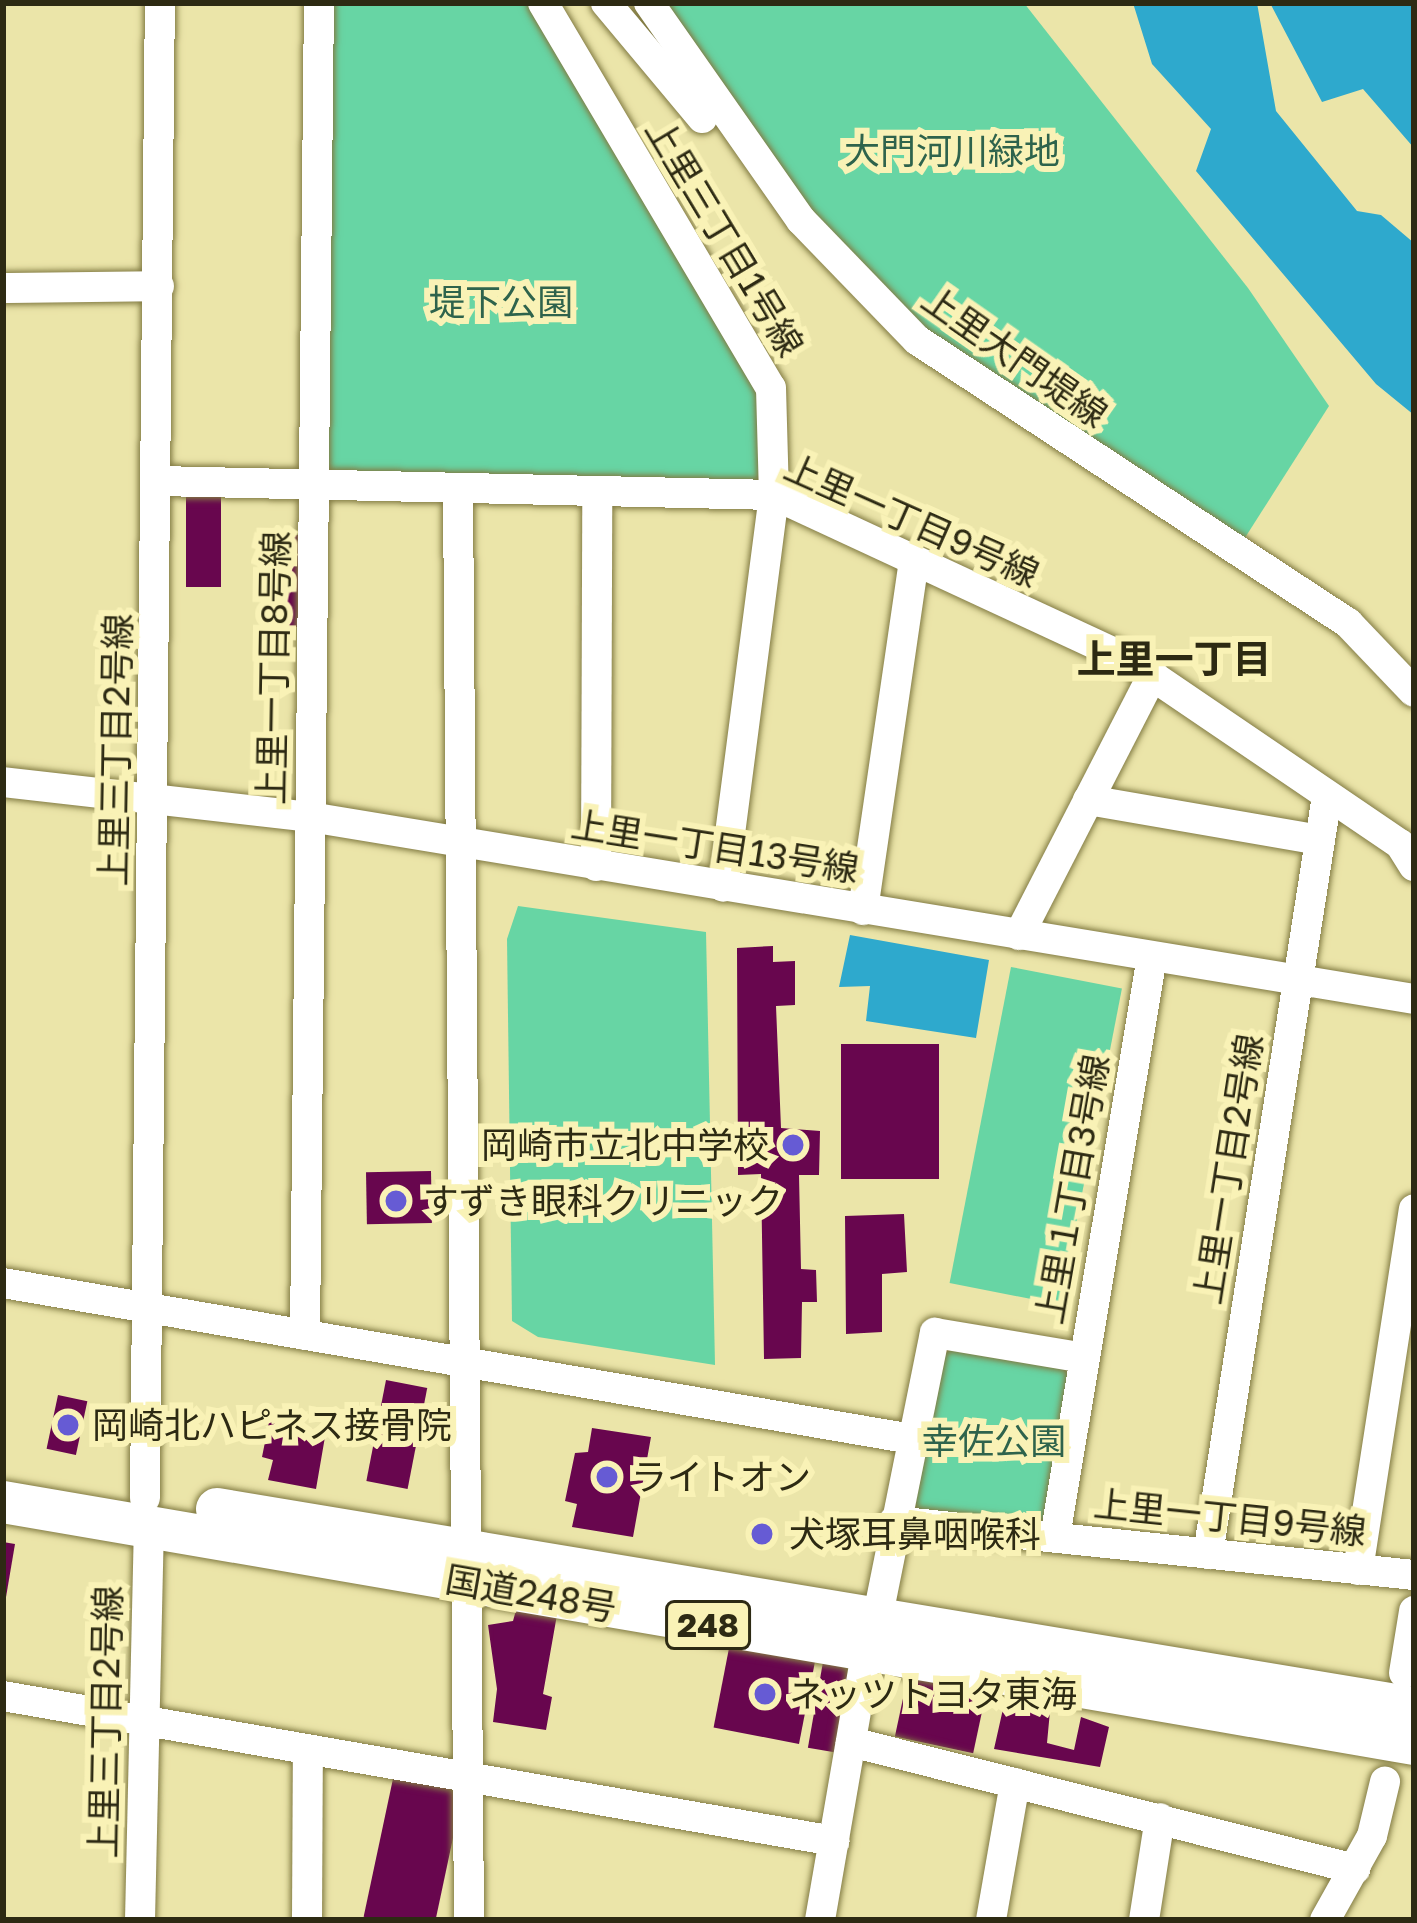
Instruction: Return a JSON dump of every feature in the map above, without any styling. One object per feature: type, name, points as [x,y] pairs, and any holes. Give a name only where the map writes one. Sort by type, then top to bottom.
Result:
[{"type":"highway","name":"国道248号","points":[[3,1472],[147,1512]]},
{"type":"highway","name":"国道248号","points":[[3,1502],[147,1512],[872,1634],[1414,1744]]},
{"type":"highway","name":"国道248号","points":[[872,1634],[1409,1690]]},
{"type":"street","name":"上里三丁目2号線","points":[[140,1920],[146,1722],[160,3]]},
{"type":"street","name":"上里一丁目8号線","points":[[304,1335],[319,3]]},
{"type":"street","name":"上里三丁目1号線","points":[[543,3],[771,388],[774,495],[723,887]]},
{"type":"street","points":[[606,3],[721,141],[752,153]]},
{"type":"street","name":"上里大門堤線","points":[[649,3],[752,153],[850,277],[917,340],[1348,622],[1414,692]]},
{"type":"street","points":[[3,288],[159,286]]},
{"type":"street","name":"上里一丁目9号線","points":[[158,481],[315,489],[774,495],[1153,674],[1400,844],[1414,866]]},
{"type":"street","points":[[458,491],[469,1363],[469,1920]]},
{"type":"street","points":[[596,866],[597,492]]},
{"type":"street","points":[[863,910],[914,561]]},
{"type":"street","points":[[1019,935],[1153,674]]},
{"type":"street","name":"上里一丁目13号線","points":[[3,782],[152,794],[310,817],[1414,999]]},
{"type":"street","name":"上里一丁目2号線","points":[[1208,1554],[1327,796]]},
{"type":"street","points":[[1088,800],[1319,839]]},
{"type":"street","name":"上里１丁目3号線","points":[[820,1920],[872,1634],[935,1333],[1084,1358],[1152,957]]},
{"type":"street","points":[[1358,1570],[1414,1209]]},
{"type":"street","points":[[3,1283],[912,1438]]},
{"type":"street","points":[[1055,1538],[1084,1358]]},
{"type":"street","name":"上里一丁目9号線","points":[[894,1522],[1414,1576]]},
{"type":"street","points":[[1409,1690],[1414,1611]]},
{"type":"street","points":[[3,1696],[834,1840]]},
{"type":"street","points":[[851,1742],[1355,1869]]},
{"type":"street","points":[[307,1920],[308,1750]]},
{"type":"street","points":[[1325,1920],[1355,1869],[1385,1782]]},
{"type":"street","points":[[992,1920],[1015,1783]]},
{"type":"street","points":[[1144,1920],[1160,1818]]},
{"type":"green space","name":"堤下公園","points":[[327,3],[533,3],[762,391],[761,485],[329,480]]},
{"type":"green space","name":"大門河川緑地","points":[[663,3],[1024,3],[1248,288],[1329,406],[1241,544],[926,333],[819,226]]},
{"type":"green space","points":[[518,906],[706,932],[715,1365],[538,1337],[512,1321],[507,939]]},
{"type":"green space","points":[[1011,967],[1122,989],[1060,1305],[950,1283]]},
{"type":"green space","name":"幸佐公園","points":[[953,1348],[1072,1368],[1046,1527],[912,1514],[941,1356]]},
{"type":"water","points":[[1133,3],[1257,3],[1276,111],[1357,211],[1381,215],[1414,243],[1414,415],[1376,384],[1196,171],[1211,129],[1152,64]]},
{"type":"water","points":[[1270,3],[1414,3],[1414,148],[1363,89],[1322,102]]},
{"type":"water","points":[[850,935],[989,960],[976,1038],[866,1021],[870,986],[839,987]]},
{"type":"building","points":[[186,490],[221,490],[221,587],[186,587]]},
{"type":"building","points":[[276,535],[309,535],[309,627],[276,627]]},
{"type":"building","points":[[773,946],[773,962],[795,961],[795,1005],[776,1006],[781,1128],[820,1131],[819,1175],[799,1175],[801,1269],[816,1270],[817,1302],[802,1302],[801,1358],[764,1359],[761,1174],[738,1175],[737,948]]},
{"type":"building","points":[[841,1044],[939,1044],[939,1179],[841,1179]]},
{"type":"building","points":[[431,1171],[432,1223],[367,1224],[366,1172]]},
{"type":"building","points":[[904,1214],[907,1272],[882,1274],[882,1332],[846,1334],[845,1216]]},
{"type":"building","points":[[386,1380],[427,1388],[408,1489],[366,1481]]},
{"type":"building","name":"岡崎北ハピネス接骨院","points":[[58,1395],[87,1401],[76,1455],[47,1449]]},
{"type":"building","points":[[269,1422],[326,1431],[316,1489],[268,1480],[273,1460],[262,1457]]},
{"type":"building","name":"ライトオン","points":[[592,1428],[651,1437],[633,1537],[572,1527],[577,1504],[565,1501],[575,1453],[588,1452]]},
{"type":"building","points":[[3,1542],[15,1544],[5,1603],[3,1603]]},
{"type":"building","points":[[518,1603],[558,1609],[543,1694],[552,1697],[546,1730],[493,1722],[497,1689],[488,1625],[513,1621]]},
{"type":"building","name":"ネッツトヨタ東海","points":[[730,1643],[815,1660],[799,1744],[714,1727]]},
{"type":"building","points":[[823,1662],[850,1667],[834,1752],[808,1748]]},
{"type":"building","points":[[908,1675],[986,1692],[973,1753],[895,1737]]},
{"type":"building","points":[[1005,1700],[1050,1711],[1047,1743],[1074,1750],[1081,1717],[1109,1727],[1100,1767],[994,1749]]},
{"type":"building","points":[[394,1774],[463,1789],[436,1920],[364,1917]]},
{"type":"place","name":"岡崎市立北中学校","points":[[793,1145]]},
{"type":"place","name":"すずき眼科クリニック","points":[[396,1201]]},
{"type":"place","name":"岡崎北ハピネス接骨院","points":[[68,1425]]},
{"type":"place","name":"ライトオン","points":[[607,1477]]},
{"type":"place","name":"犬塚耳鼻咽喉科","points":[[762,1534]]},
{"type":"place","name":"ネッツトヨタ東海","points":[[765,1694]]},
{"type":"district","name":"上里一丁目","points":[[1174,659]]}]
